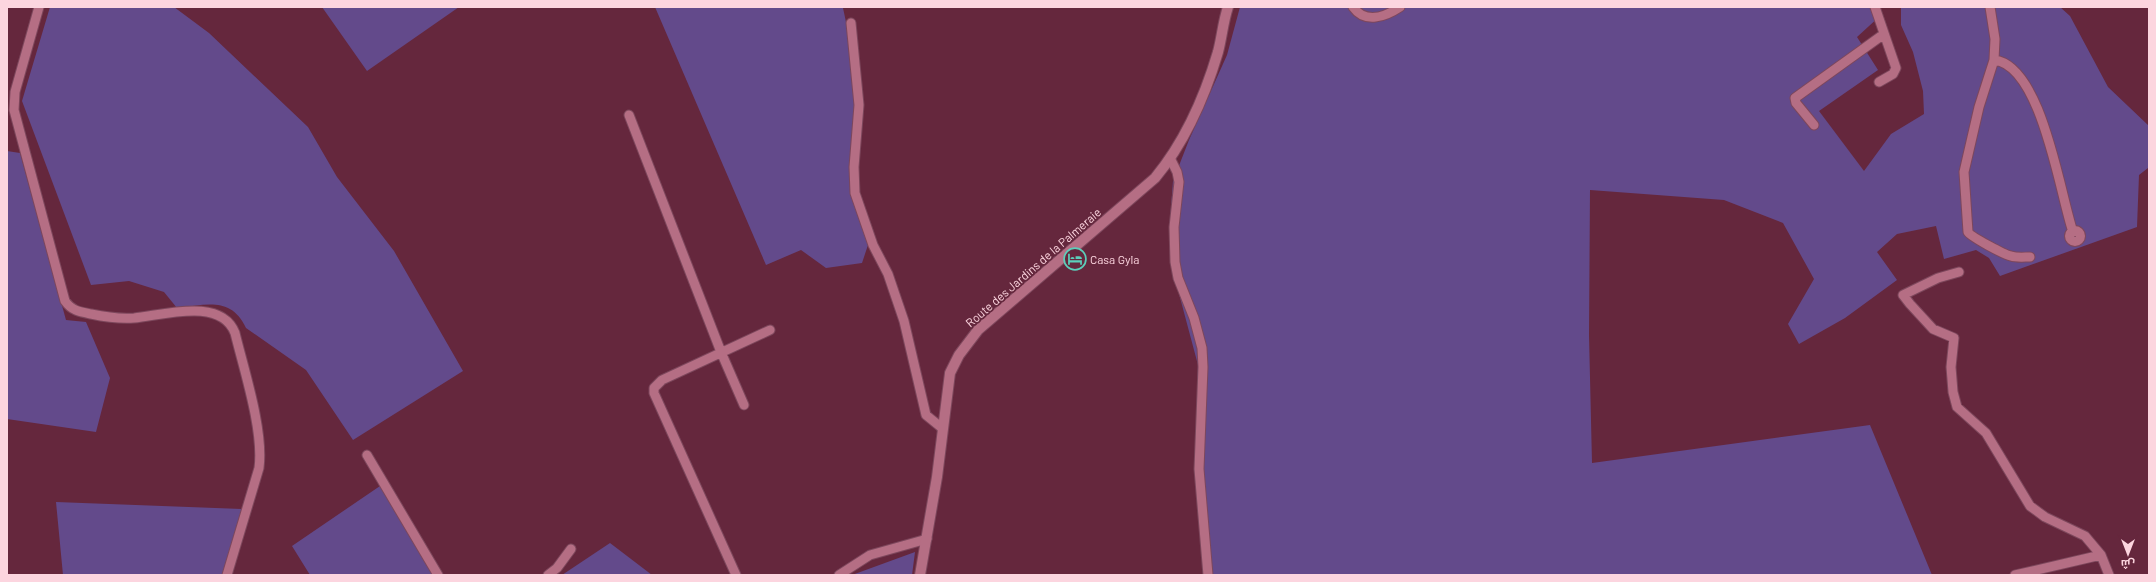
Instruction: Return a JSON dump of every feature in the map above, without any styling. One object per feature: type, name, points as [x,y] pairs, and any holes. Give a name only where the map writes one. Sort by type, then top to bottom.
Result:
[{"type":"street","points":[[39,7],[15,92],[14,110],[65,301],[69,307],[76,311],[102,316],[132,318],[187,311],[208,312],[222,317],[231,324],[235,333],[251,400],[261,458],[227,575]]},
{"type":"street","name":"Route des Jardins de la Palmeraie","points":[[920,575],[937,477],[950,373],[959,355],[978,330],[1155,178],[1171,160],[1211,74],[1228,7]]},
{"type":"street","points":[[1353,7],[1357,12],[1367,17],[1376,17],[1400,7]]},
{"type":"street","points":[[1875,7],[1896,68],[1892,74],[1879,82]]},
{"type":"street","points":[[1990,7],[1995,39],[1994,60],[1979,107],[1964,172],[1968,232],[1971,236],[2005,254],[2018,257],[2030,257]]},
{"type":"street","points":[[851,23],[859,105],[854,167],[855,193],[873,245],[888,274],[904,320],[926,415],[933,423],[942,428]]},
{"type":"street","points":[[1814,125],[1796,103],[1795,98],[1884,34]]},
{"type":"street","points":[[1994,60],[2004,63],[2017,74],[2039,110],[2073,232]]},
{"type":"street","points":[[629,115],[721,352],[744,405]]},
{"type":"street","points":[[1171,160],[1177,172],[1179,182],[1174,226],[1175,262],[1178,278],[1194,318],[1202,348],[1203,367],[1199,469],[1208,575]]},
{"type":"street","points":[[1959,272],[1938,278],[1903,295],[1933,329],[1954,338],[1951,367],[1955,402],[1986,433],[2030,506],[2045,517],[2085,536],[2101,555],[2109,575]]},
{"type":"street","points":[[736,575],[654,393],[657,383],[662,380],[770,330]]},
{"type":"street","points":[[367,455],[438,575]]},
{"type":"street","points":[[839,575],[870,555],[927,539]]},
{"type":"street","points":[[548,575],[557,568],[571,549]]},
{"type":"street","points":[[2015,575],[2101,555]]},
{"type":"shaded area","points":[[50,7],[174,7],[209,33],[308,127],[337,177],[394,251],[463,371],[353,440],[306,370],[246,328],[240,318],[233,311],[217,305],[177,308],[164,292],[129,281],[91,285],[22,101]]},
{"type":"shaded area","points":[[322,7],[459,7],[367,71]]},
{"type":"shaded area","points":[[655,7],[845,7],[843,8],[852,50],[856,109],[850,185],[869,242],[862,263],[826,268],[801,250],[766,265]]},
{"type":"shaded area","points":[[1240,7],[1876,7],[1880,16],[1857,37],[1878,70],[1819,111],[1864,171],[1891,134],[1924,114],[1923,91],[1913,52],[1901,25],[1901,7],[2060,7],[2070,16],[2108,87],[2149,126],[2148,168],[2139,175],[2137,227],[2000,276],[1989,258],[1976,250],[1944,259],[1936,226],[1897,234],[1877,252],[1897,280],[1845,318],[1799,344],[1788,324],[1814,279],[1783,223],[1724,200],[1590,190],[1589,335],[1592,463],[1870,425],[1932,575],[1211,575],[1195,457],[1198,365],[1174,275],[1169,233],[1173,181],[1189,140],[1227,55]]},
{"type":"shaded area","points":[[7,151],[20,153],[66,320],[86,322],[110,378],[96,432],[7,419]]},
{"type":"shaded area","points":[[380,486],[436,575],[310,575],[292,546]]},
{"type":"shaded area","points":[[56,502],[242,509],[223,575],[63,575]]},
{"type":"shaded area","points":[[610,543],[652,575],[562,575]]},
{"type":"shaded area","points":[[915,552],[912,575],[852,575]]},
{"type":"place","name":"Casa Gyla","points":[[1075,259]]}]
